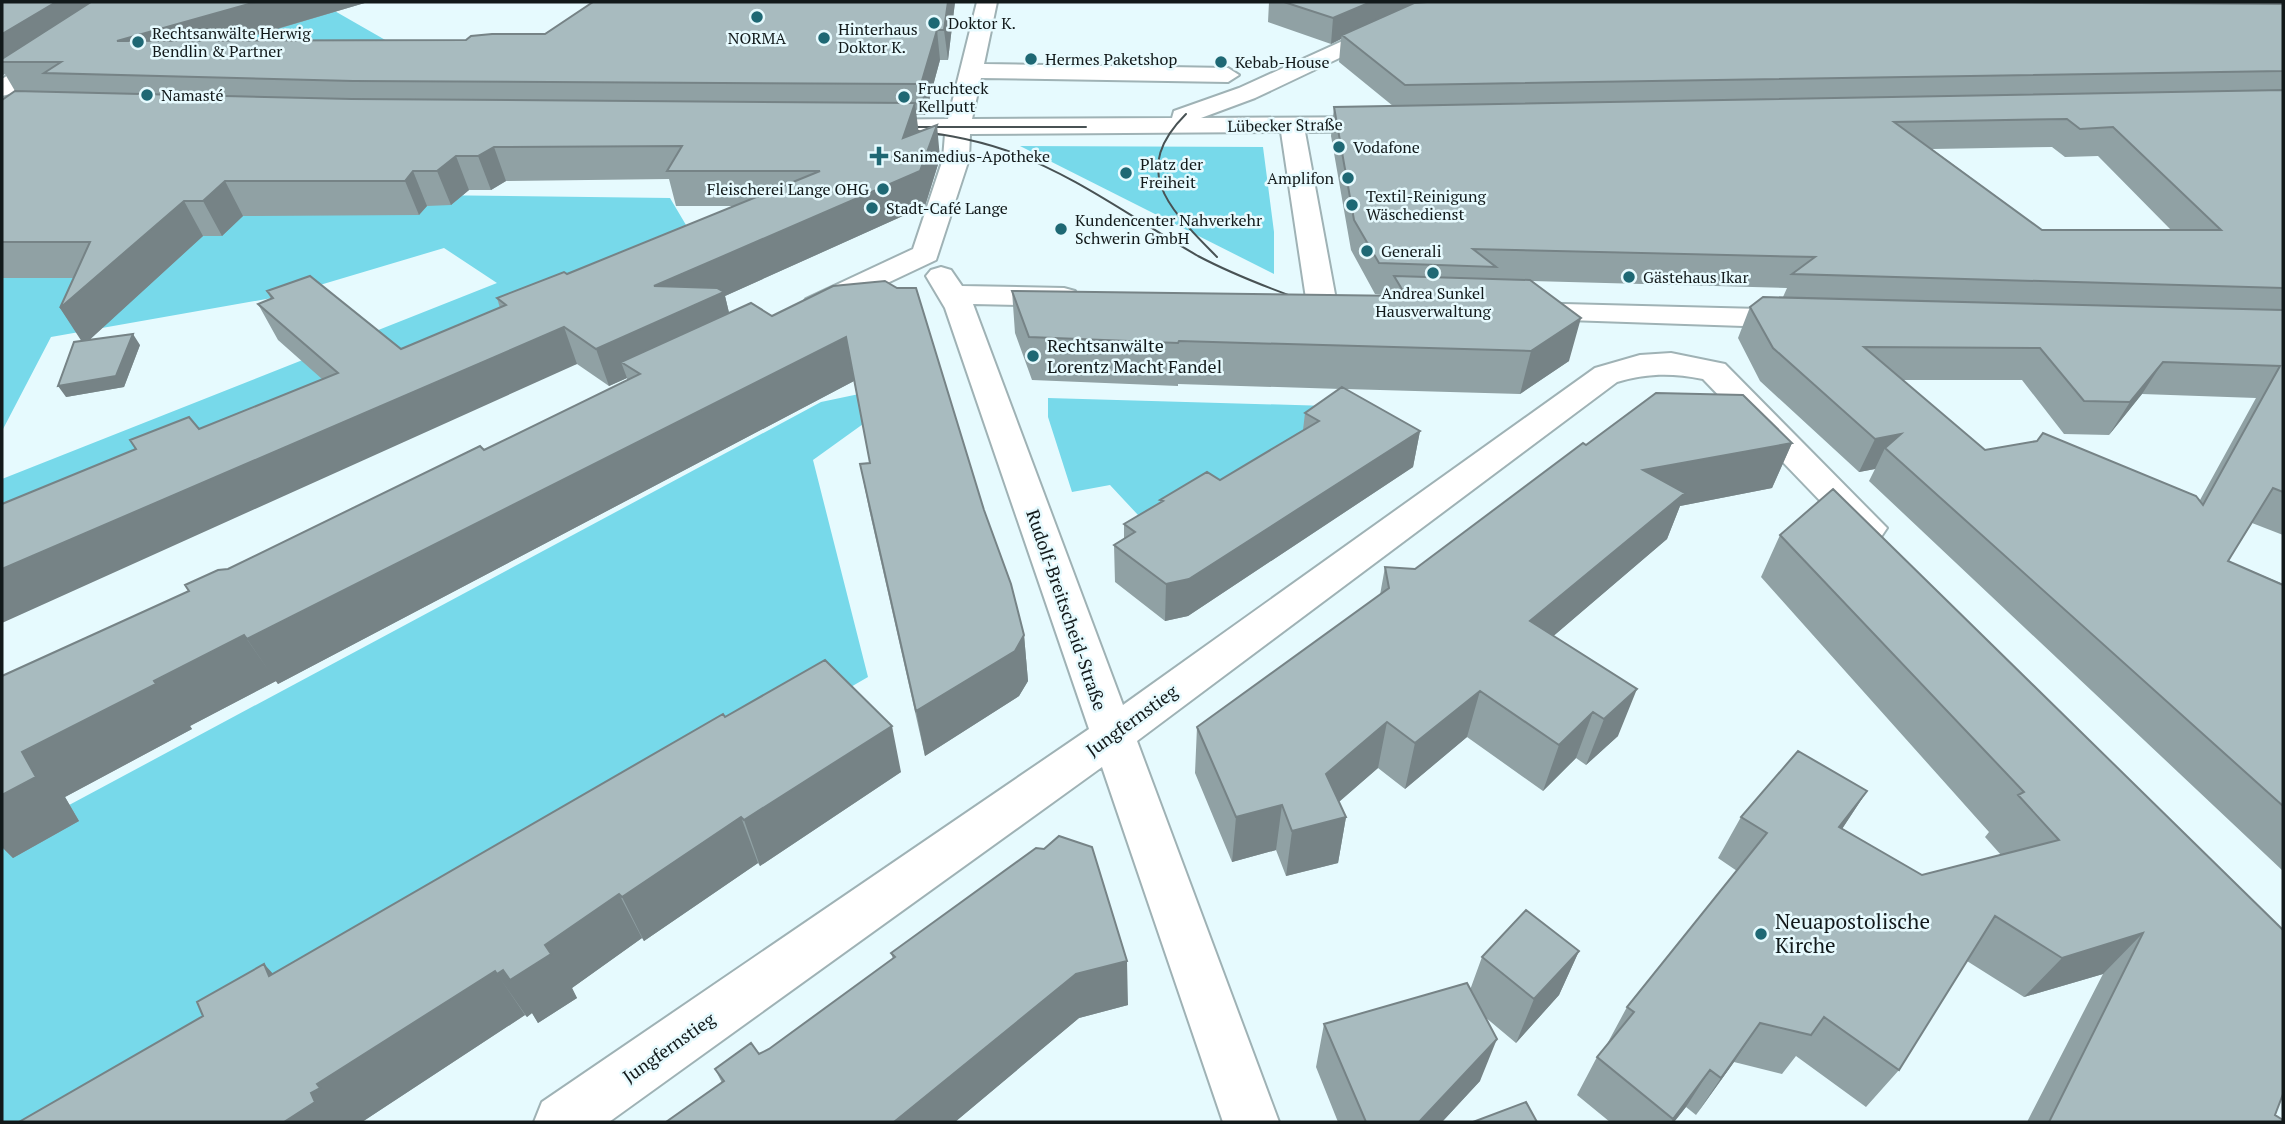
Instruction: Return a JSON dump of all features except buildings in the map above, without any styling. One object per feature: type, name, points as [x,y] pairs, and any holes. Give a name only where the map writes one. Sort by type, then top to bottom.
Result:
[{"type":"street","points":[[2,89],[137,2]]},
{"type":"street","points":[[787,319],[926,254],[956,159],[958,127],[987,2]]},
{"type":"street","points":[[1170,127],[1186,114],[1247,93],[1405,20]]},
{"type":"street","points":[[972,71],[1227,75]]},
{"type":"street","name":"Lübecker Straße","points":[[844,126],[1170,127],[1413,124]]},
{"type":"street","points":[[1292,125],[1322,305]]},
{"type":"street","name":"Rudolf-Breitscheid-Straße","points":[[926,254],[955,295],[1251,1122]]},
{"type":"street","points":[[955,295],[1091,298]]},
{"type":"street","points":[[1496,311],[1820,319]]},
{"type":"street","name":"Jungfernstieg","points":[[562,1122],[1111,737],[1606,375],[1640,365],[1671,363],[1714,371],[1898,559]]},
{"type":"shaded area","points":[[254,2],[319,2],[401,49],[180,69]]},
{"type":"shaded area","points":[[1020,146],[1263,147],[1274,232],[1274,274]]},
{"type":"shaded area","points":[[258,193],[670,198],[702,252],[2,557],[2,479],[497,283],[444,248],[283,296],[51,337],[2,431],[2,255],[207,233]]},
{"type":"shaded area","points":[[878,390],[870,419],[813,460],[868,677],[101,1122],[2,1122],[2,841],[821,402]]},
{"type":"shaded area","points":[[1048,398],[1329,406],[1338,413],[1152,530],[1110,485],[1072,492],[1048,417]]},
{"type":"tram line","points":[[1186,114],[1169,135],[1160,154],[1158,172],[1162,190],[1172,206],[1217,257]]},
{"type":"tram line","points":[[898,127],[1086,127]]},
{"type":"tram line","points":[[900,129],[979,142],[1031,160],[1080,185],[1198,256],[1249,280],[1302,300]]},
{"type":"place","name":"NORMA","points":[[757,17]]},
{"type":"place","name":"Doktor K.","points":[[934,23]]},
{"type":"place","name":"Hinterhaus Doktor K.","points":[[824,38]]},
{"type":"place","name":"Rechtsanwälte Herwig Bendlin & Partner","points":[[138,42]]},
{"type":"place","name":"Hermes Paketshop","points":[[1031,59]]},
{"type":"place","name":"Kebab-House","points":[[1221,62]]},
{"type":"place","name":"Namasté","points":[[147,95]]},
{"type":"place","name":"Fruchteck Kellputt","points":[[904,97]]},
{"type":"place","name":"Vodafone","points":[[1339,147]]},
{"type":"place","name":"Sanimedius-Apotheke","points":[[879,156]]},
{"type":"place","name":"Platz der Freiheit","points":[[1126,173]]},
{"type":"place","name":"Amplifon","points":[[1348,178]]},
{"type":"place","name":"Fleischerei Lange OHG","points":[[883,189]]},
{"type":"place","name":"Textil-Reinigung Wäschedienst","points":[[1352,205]]},
{"type":"place","name":"Stadt-Café Lange","points":[[872,208]]},
{"type":"place","name":"Kundencenter Nahverkehr Schwerin GmbH","points":[[1061,229]]},
{"type":"place","name":"Generali","points":[[1367,251]]},
{"type":"place","name":"Andrea Sunkel Hausverwaltung","points":[[1433,273]]},
{"type":"place","name":"Gästehaus Ikar","points":[[1629,277]]},
{"type":"place","name":"Rechtsanwälte Lorentz Macht Fandel","points":[[1033,356]]},
{"type":"place","name":"Neuapostolische Kirche","points":[[1761,934]]}]
